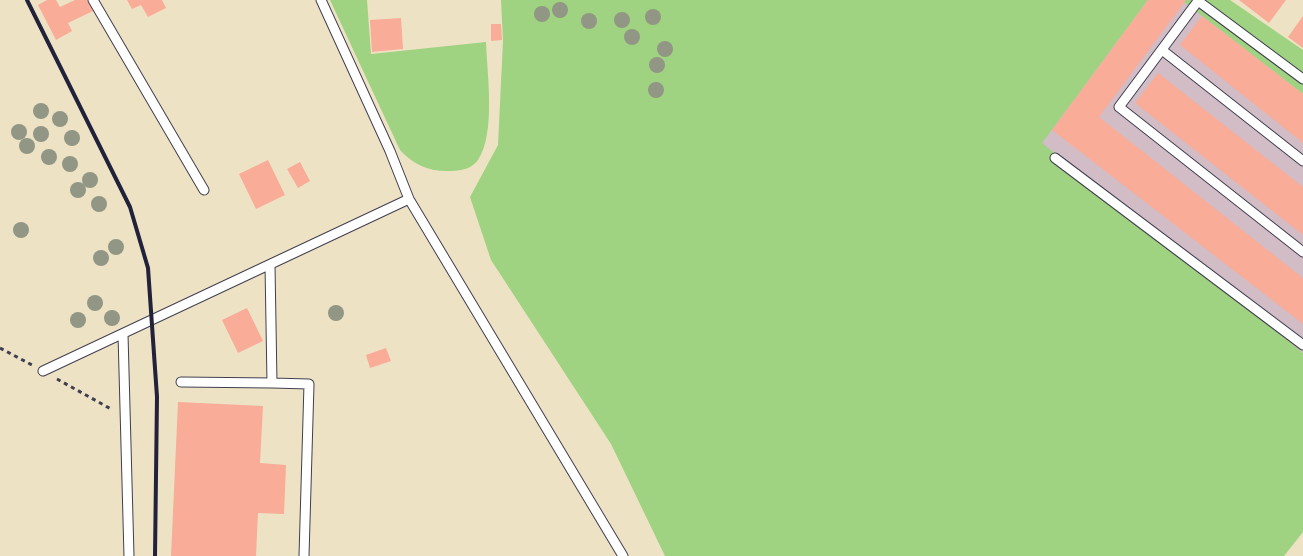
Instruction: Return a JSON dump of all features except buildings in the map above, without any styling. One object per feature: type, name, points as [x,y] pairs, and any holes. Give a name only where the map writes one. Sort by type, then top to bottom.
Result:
[{"type":"lane","points":[[94,0],[204,190]]},
{"type":"lane","points":[[321,0],[390,151],[409,199],[623,556]]},
{"type":"lane","points":[[1303,79],[1198,1],[1119,107],[1303,252]]},
{"type":"lane","points":[[1162,50],[1303,161]]},
{"type":"lane","points":[[1055,158],[1303,345]]},
{"type":"lane","points":[[43,371],[409,199]]},
{"type":"lane","points":[[270,265],[272,383]]},
{"type":"lane","points":[[123,334],[129,556]]},
{"type":"lane","points":[[181,382],[309,384],[304,556]]},
{"type":"path","points":[[0,348],[124,416]]},
{"type":"shaded area","points":[[1148,0],[1186,0],[1185,2],[1303,94],[1303,353],[1041,143]]},
{"type":"green space","points":[[330,0],[367,0],[371,54],[486,42],[489,119],[484,148],[478,160],[472,166],[460,170],[433,170],[415,163],[400,150]]},
{"type":"green space","points":[[501,0],[1148,0],[1042,143],[1303,353],[1303,532],[1284,556],[665,556],[611,444],[491,260],[470,197],[498,145],[503,41]]},
{"type":"green space","points":[[1186,0],[1230,0],[1303,50],[1303,94],[1184,2]]},
{"type":"railway","points":[[27,0],[130,207],[148,268],[157,397],[155,556]]}]
